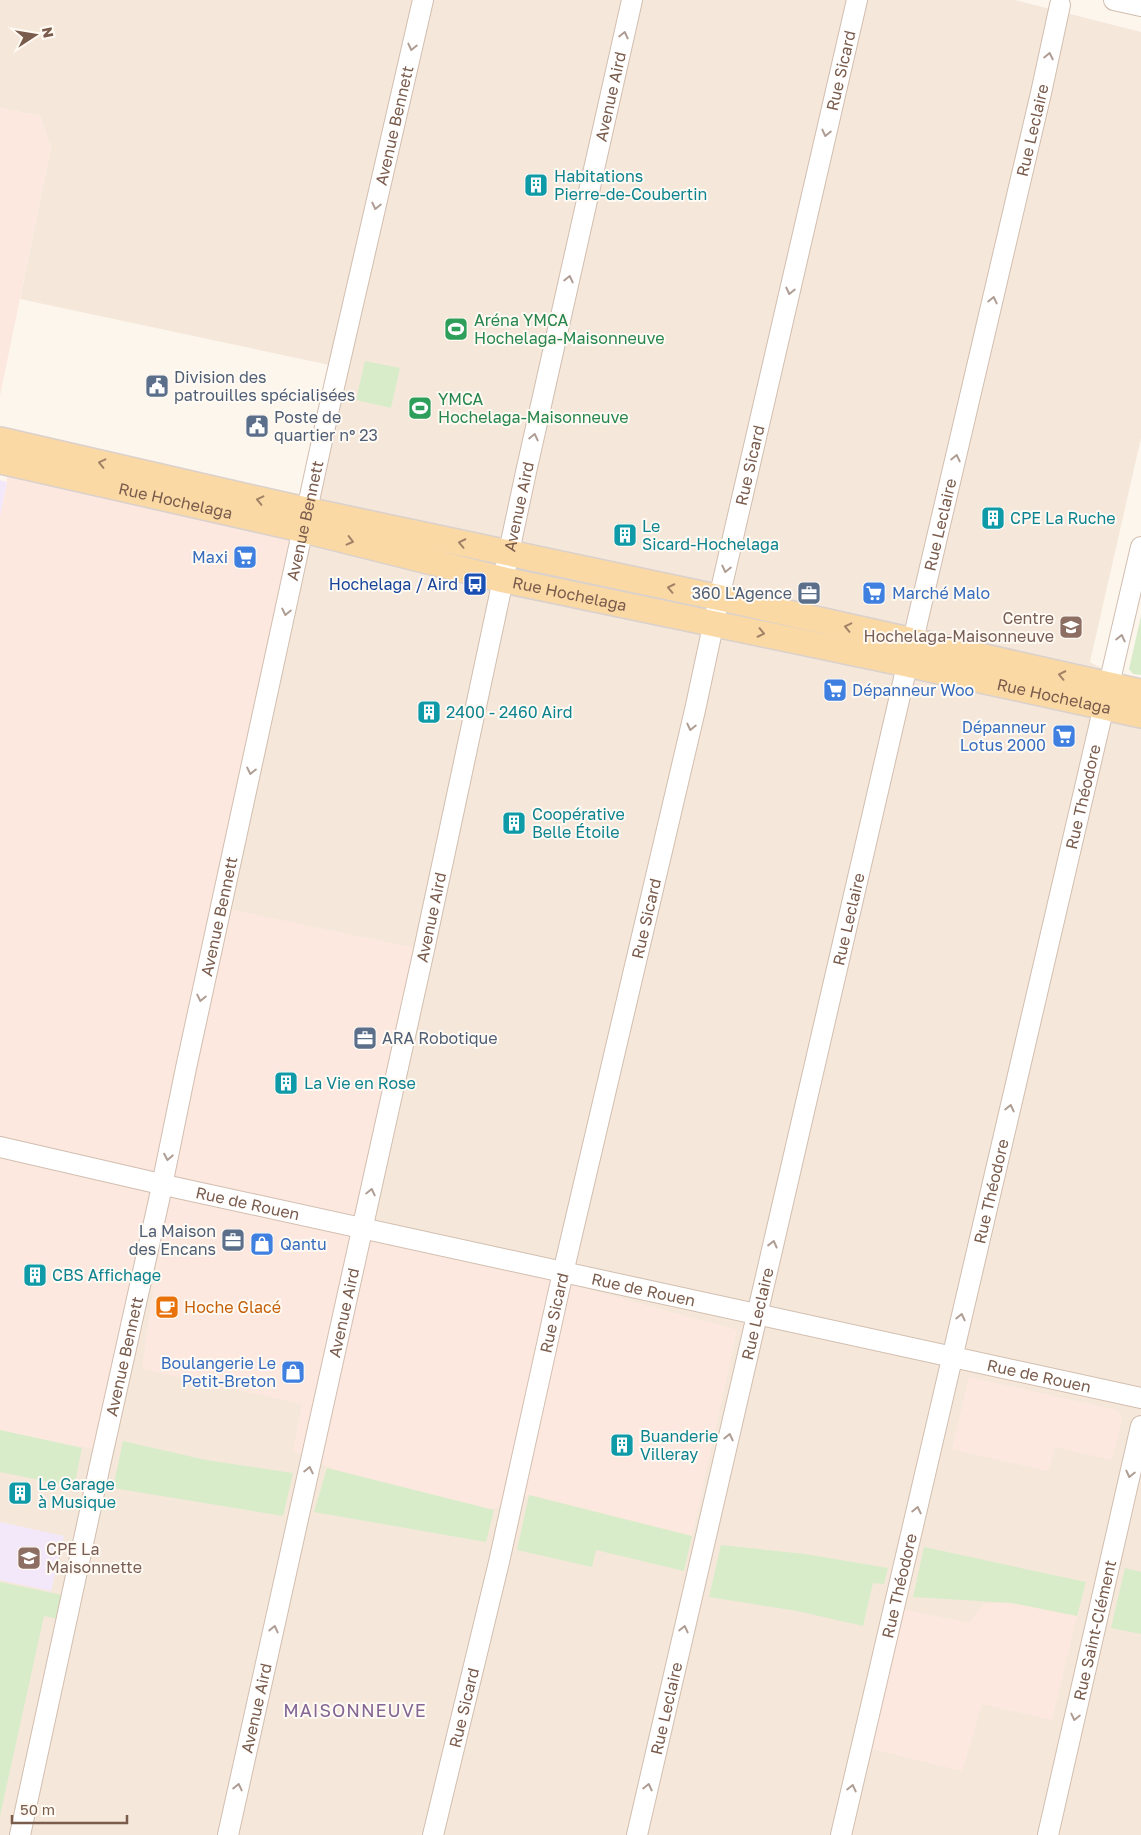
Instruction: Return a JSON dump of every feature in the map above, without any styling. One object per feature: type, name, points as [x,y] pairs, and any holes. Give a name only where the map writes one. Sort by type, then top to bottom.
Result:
[{"type":"main road","name":"Rue Hochelaga","points":[[0,440],[305,520],[504,580],[713,623],[910,653],[1108,696],[1141,715]]},
{"type":"main road","name":"Rue Hochelaga","points":[[0,461],[305,520],[509,553],[719,598],[910,653]]},
{"type":"main road","name":"Rue Hochelaga","points":[[1108,696],[1141,692]]},
{"type":"street","name":"Avenue Bennett","points":[[20,1835],[305,520],[424,0]]},
{"type":"street","name":"Avenue Aird","points":[[228,1835],[632,0]]},
{"type":"street","name":"Rue Sicard","points":[[433,1835],[499,1562],[857,0]]},
{"type":"street","points":[[1114,0],[1141,6]]},
{"type":"street","name":"Rue Leclaire","points":[[637,1835],[1062,2]]},
{"type":"street","name":"Rue Théodore","points":[[841,1835],[951,1356],[1108,696],[1141,547]]},
{"type":"street","name":"Rue de Rouen","points":[[0,1147],[1141,1398]]},
{"type":"street","name":"Rue Saint-Clément","points":[[1048,1835],[1141,1426]]},
{"type":"shaded area","points":[[0,0],[1015,0],[1141,32],[1141,438],[1090,662],[1141,690],[1141,1835],[0,1835],[0,1430],[100,1450],[339,367],[20,299],[51,147],[40,116],[0,108]]},
{"type":"shaded area","points":[[0,108],[40,116],[51,147],[0,396]]},
{"type":"shaded area","points":[[7,463],[302,529],[219,907],[424,950],[363,1228],[737,1330],[692,1536],[530,1495],[490,1510],[333,1469],[293,1451],[302,1404],[142,1369],[182,1082],[100,1450],[0,1430],[0,516],[7,482]]},
{"type":"shaded area","points":[[0,480],[7,482],[0,516]]},
{"type":"shaded area","points":[[969,1377],[1116,1410],[1122,1419],[1112,1460],[1055,1447],[1048,1471],[952,1449]]},
{"type":"shaded area","name":"CPE La Maisonnette","points":[[0,1522],[64,1536],[51,1591],[0,1580]]},
{"type":"shaded area","points":[[985,1603],[1012,1603],[1077,1616],[1052,1720],[982,1704],[962,1771],[865,1747],[897,1608],[969,1623]]},
{"type":"green space","points":[[365,361],[400,368],[391,408],[356,400]]},
{"type":"green space","points":[[1141,616],[1141,675],[1133,674],[1129,669]]},
{"type":"green space","points":[[0,1430],[82,1448],[74,1487],[0,1472]]},
{"type":"green space","points":[[123,1441],[206,1460],[293,1473],[283,1516],[113,1488]]},
{"type":"green space","points":[[327,1468],[494,1510],[486,1542],[314,1512]]},
{"type":"green space","points":[[529,1495],[692,1536],[684,1571],[596,1550],[592,1567],[517,1550]]},
{"type":"green space","points":[[721,1545],[805,1554],[888,1568],[884,1584],[873,1583],[863,1626],[797,1611],[709,1597]]},
{"type":"green space","points":[[924,1547],[1086,1582],[1077,1616],[1012,1603],[913,1597]]},
{"type":"green space","points":[[1125,1568],[1141,1572],[1141,1634],[1111,1628]]},
{"type":"green space","points":[[0,1582],[72,1597],[67,1621],[44,1616],[0,1816]]},
{"type":"place","name":"Habitations Pierre-de-Coubertin","points":[[536,185]]},
{"type":"place","name":"Aréna YMCA Hochelaga-Maisonneuve","points":[[456,329]]},
{"type":"place","name":"Division des patrouilles spécialisées","points":[[157,386]]},
{"type":"place","name":"YMCA Hochelaga-Maisonneuve","points":[[420,408]]},
{"type":"place","name":"Poste de quartier nº 23","points":[[257,426]]},
{"type":"place","name":"CPE La Ruche","points":[[993,518]]},
{"type":"place","name":"Le Sicard-Hochelaga","points":[[625,535]]},
{"type":"place","name":"Maxi","points":[[245,557]]},
{"type":"place","name":"Hochelaga / Aird","points":[[475,584]]},
{"type":"place","name":"360 L'Agence","points":[[809,593]]},
{"type":"place","name":"Marché Malo","points":[[874,593]]},
{"type":"place","name":"Centre Hochelaga-Maisonneuve","points":[[1071,627]]},
{"type":"place","name":"Dépanneur Woo","points":[[835,690]]},
{"type":"place","name":"2400 - 2460 Aird","points":[[429,712]]},
{"type":"place","name":"Dépanneur Lotus 2000","points":[[1064,736]]},
{"type":"place","name":"Coopérative Belle Étoile","points":[[514,823]]},
{"type":"place","name":"ARA Robotique","points":[[365,1038]]},
{"type":"place","name":"La Vie en Rose","points":[[286,1083]]},
{"type":"place","name":"La Maison des Encans","points":[[233,1240]]},
{"type":"place","name":"Qantu","points":[[262,1244]]},
{"type":"place","name":"CBS Affichage","points":[[35,1275]]},
{"type":"place","name":"Hoche Glacé","points":[[167,1307]]},
{"type":"place","name":"Boulangerie Le Petit-Breton","points":[[293,1372]]},
{"type":"place","name":"Buanderie Villeray","points":[[622,1445]]},
{"type":"place","name":"Le Garage à Musique","points":[[20,1493]]},
{"type":"place","name":"CPE La Maisonnette","points":[[29,1558]]},
{"type":"district","name":"MAISONNEUVE","points":[[355,1711]]}]
